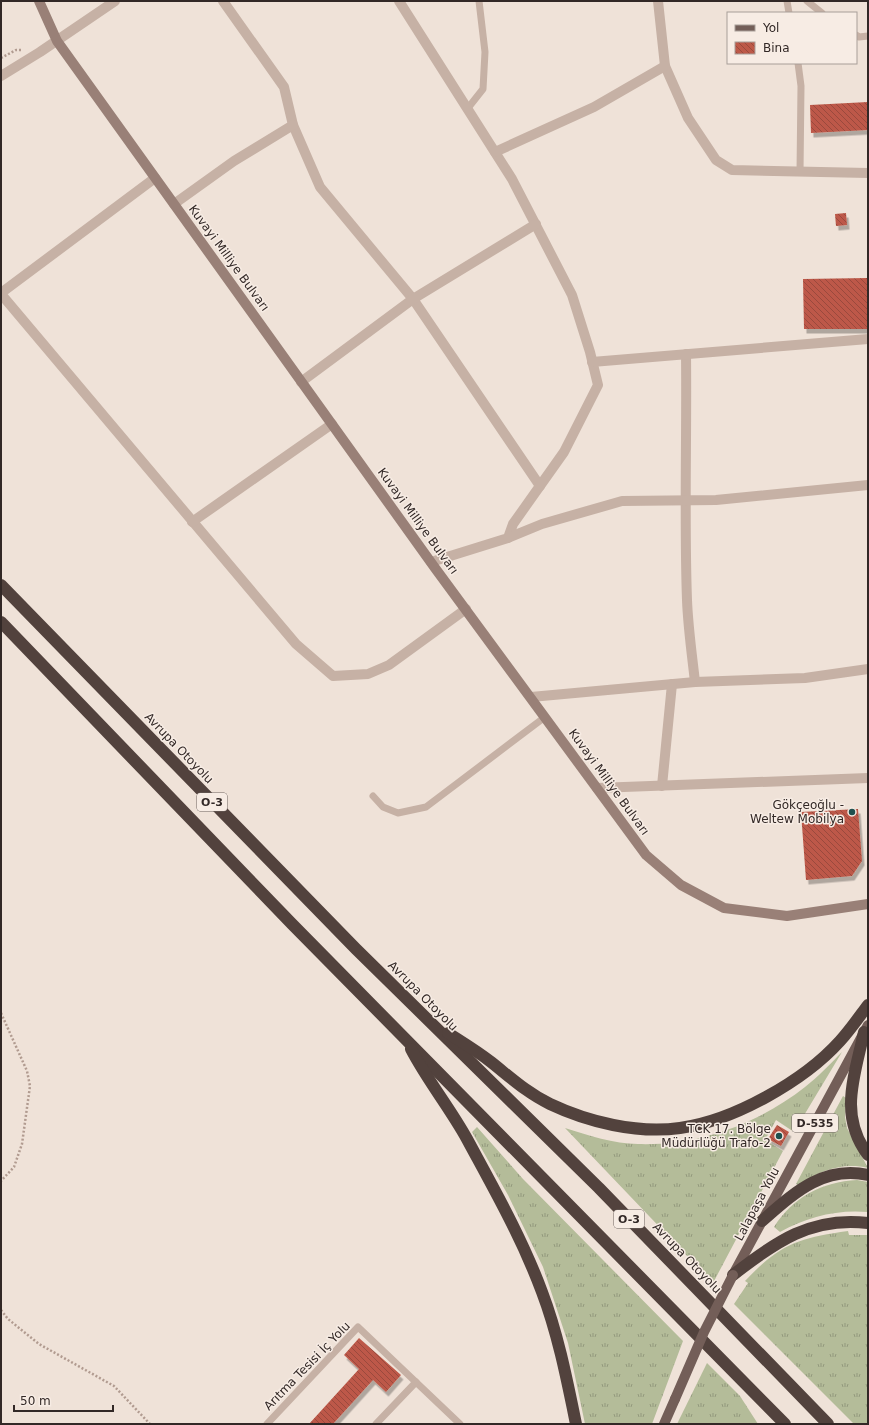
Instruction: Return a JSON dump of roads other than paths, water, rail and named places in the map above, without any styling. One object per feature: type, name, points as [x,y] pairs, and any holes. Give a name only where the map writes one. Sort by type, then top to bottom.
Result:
[{"type":"highway","name":"Avrupa Otoyolu","points":[[1,585],[425,1018],[599,1188],[828,1424]]},
{"type":"highway","name":"O-3","points":[[1,622],[407,1040],[778,1419],[785,1424]]},
{"type":"highway","points":[[425,1018],[471,1047],[530,1093],[551,1104],[604,1123],[634,1128],[665,1129],[679,1128],[706,1122],[758,1101],[778,1090],[800,1076],[840,1042],[868,1005]]},
{"type":"highway","points":[[866,1029],[854,1079],[850,1113],[857,1137],[868,1154]]},
{"type":"highway","points":[[407,1040],[419,1064],[460,1127],[527,1253],[543,1293],[555,1333],[576,1424]]},
{"type":"highway","points":[[762,1221],[796,1193],[825,1176],[846,1172],[868,1175]]},
{"type":"highway","points":[[733,1275],[769,1248],[792,1234],[832,1223],[854,1222],[868,1224]]},
{"type":"main road","name":"Lalapaşa Yolu","points":[[664,1424],[704,1332],[733,1275],[866,1029]]},
{"type":"street","name":"Kuvayi Milliye Bulvarı","points":[[39,1],[56,41],[431,562],[531,696],[646,855],[681,885],[724,908],[787,916],[868,904]]},
{"type":"street","points":[[1,76],[115,1]]},
{"type":"street","points":[[223,1],[284,87],[294,125],[320,187],[413,299],[540,486]]},
{"type":"street","points":[[399,1],[512,179],[536,224],[572,295],[598,385],[564,452],[513,524],[508,538]]},
{"type":"street","points":[[658,1],[665,66],[688,118],[716,160],[732,170],[868,173]]},
{"type":"street","points":[[495,152],[594,107],[665,66]]},
{"type":"street","points":[[174,204],[234,161],[294,125]]},
{"type":"street","points":[[154,178],[1,293],[296,644],[333,676],[368,674],[389,665],[466,609]]},
{"type":"street","points":[[301,382],[413,299],[536,224]]},
{"type":"street","points":[[592,362],[868,339]]},
{"type":"street","points":[[686,354],[687,426],[685,500],[687,602],[695,682]]},
{"type":"street","points":[[192,522],[332,424]]},
{"type":"street","points":[[431,562],[508,538],[542,524],[622,501],[716,500],[868,485]]},
{"type":"street","points":[[531,696],[695,682],[805,678],[868,670]]},
{"type":"street","points":[[662,786],[672,684]]},
{"type":"street","points":[[597,788],[868,778]]},
{"type":"lane","points":[[468,108],[483,89],[485,52],[479,1]]},
{"type":"lane","points":[[787,1],[789,12]]},
{"type":"lane","points":[[807,1],[821,12]]},
{"type":"lane","points":[[857,36],[859,37],[868,36]]},
{"type":"lane","points":[[798,64],[801,86],[800,172]]},
{"type":"lane","points":[[373,796],[383,807],[398,813],[426,807],[546,717]]},
{"type":"lane","name":"Arıtma Tesisi İç Yolu","points":[[267,1424],[358,1327],[460,1424]]},
{"type":"lane","points":[[376,1424],[416,1382]]},
{"type":"place","name":"Gökçeoğlu - Weltew Mobilya","points":[[852,812]]},
{"type":"place","name":"TCK 17. Bölge Müdürlüğü Trafo-2","points":[[779,1136]]}]
